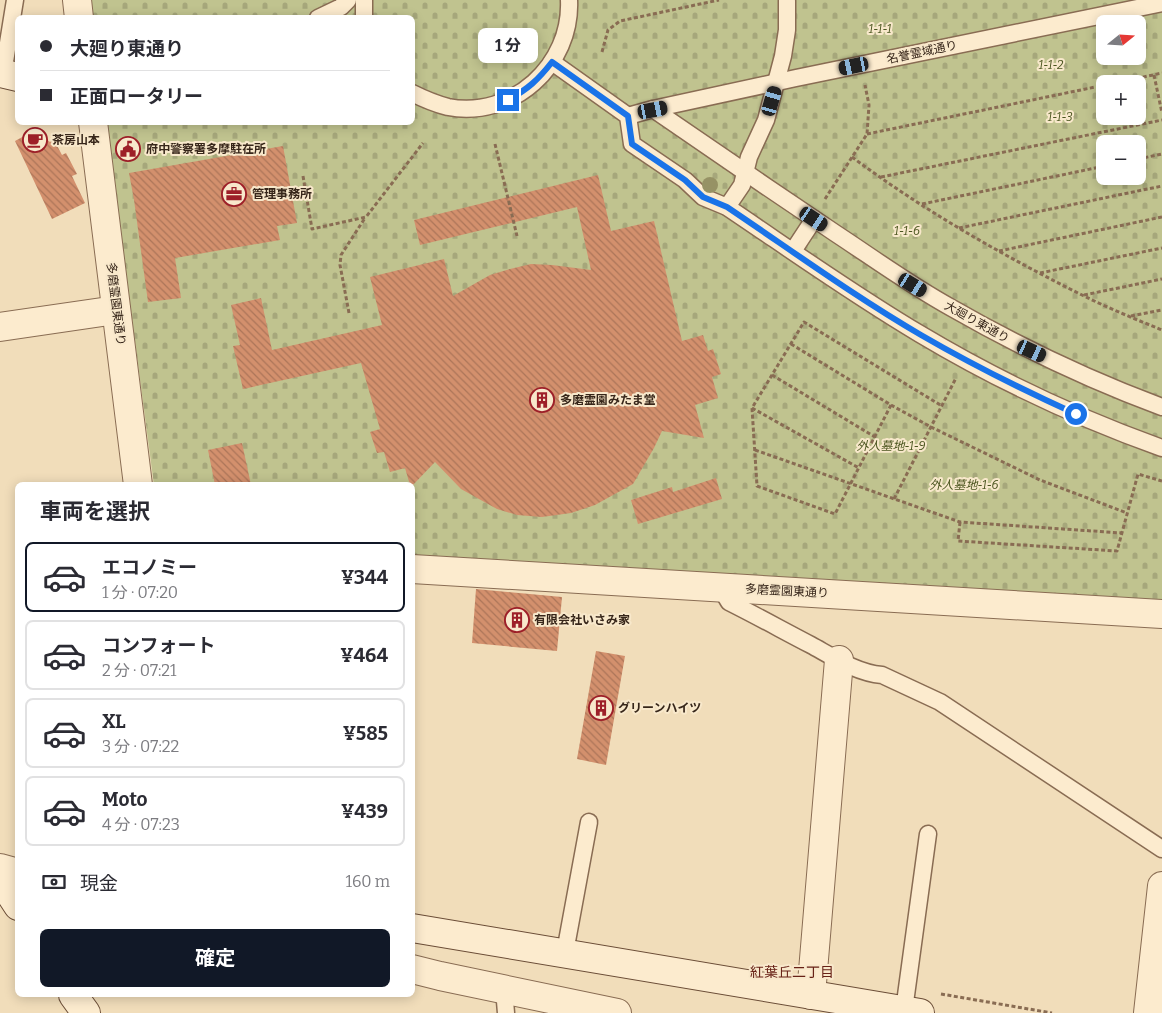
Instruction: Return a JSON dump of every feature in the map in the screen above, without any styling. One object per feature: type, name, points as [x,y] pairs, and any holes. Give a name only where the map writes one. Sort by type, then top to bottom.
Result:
[{"type":"street","points":[[77,0],[79,15]]},
{"type":"street","name":"多磨霊園東通り","points":[[93,125],[138,482]]},
{"type":"street","points":[[0,327],[116,310]]},
{"type":"street","name":"多磨霊園東通り","points":[[415,569],[1162,614]]},
{"type":"street","points":[[811,995],[839,660]]},
{"type":"street","points":[[10,871],[15,893]]},
{"type":"street","points":[[1148,1013],[1162,886]]},
{"type":"street","points":[[415,928],[565,952],[811,995],[909,1006]]},
{"type":"street","points":[[415,970],[505,1001],[617,1013]]},
{"type":"street","points":[[74,997],[86,1013]]},
{"type":"lane","points":[[7,74],[15,0]]},
{"type":"lane","points":[[324,15],[341,7],[348,0]]},
{"type":"lane","points":[[364,0],[364,15]]},
{"type":"lane","points":[[415,94],[449,107],[469,108],[490,106],[508,100],[526,89],[541,76],[552,62],[563,42],[568,23],[569,0]]},
{"type":"lane","points":[[727,207],[742,186],[777,83],[787,30],[787,2]]},
{"type":"lane","name":"名誉霊域通り","points":[[653,110],[792,79],[1162,3]]},
{"type":"lane","points":[[552,62],[628,116],[632,144],[685,180],[703,197],[727,207],[880,310],[965,360],[1035,395],[1120,433],[1162,448]]},
{"type":"lane","points":[[628,116],[653,110]]},
{"type":"lane","name":"大廻り東通り","points":[[653,110],[745,173],[818,213],[913,285],[950,308],[1057,363],[1096,381],[1162,407]]},
{"type":"lane","points":[[792,251],[818,213]]},
{"type":"lane","points":[[720,587],[729,602],[839,660],[859,670],[882,675],[940,702],[1162,849]]},
{"type":"lane","points":[[565,952],[589,822]]},
{"type":"lane","points":[[909,1006],[928,834]]},
{"type":"path","points":[[602,52],[608,30],[620,21],[719,0]]},
{"type":"path","points":[[1146,77],[1162,73]]},
{"type":"path","points":[[1154,75],[1162,113]]},
{"type":"path","points":[[818,213],[867,134],[869,105],[864,80]]},
{"type":"path","points":[[867,134],[1096,87]]},
{"type":"path","points":[[880,178],[1162,120]]},
{"type":"path","points":[[350,313],[340,265],[341,255],[366,217],[423,143]]},
{"type":"path","points":[[495,144],[517,236]]},
{"type":"path","points":[[1146,158],[1162,154]]},
{"type":"path","points":[[852,157],[880,178],[998,251],[1083,295],[1162,330]]},
{"type":"path","points":[[921,204],[1096,168]]},
{"type":"path","points":[[303,176],[312,229],[366,217]]},
{"type":"path","points":[[959,228],[1162,186]]},
{"type":"path","points":[[998,251],[1162,217]]},
{"type":"path","points":[[1040,273],[1162,248]]},
{"type":"path","points":[[1083,295],[1162,279]]},
{"type":"path","points":[[1130,316],[1162,310]]},
{"type":"path","points":[[890,405],[835,514],[757,486],[752,408],[804,322],[942,406]]},
{"type":"path","points":[[791,344],[890,405],[931,427],[1040,480],[1127,513]]},
{"type":"path","points":[[894,499],[965,360]]},
{"type":"path","points":[[772,375],[874,437]]},
{"type":"path","points":[[752,408],[859,468]]},
{"type":"path","points":[[755,450],[960,522],[1122,533]]},
{"type":"path","points":[[960,522],[958,541],[1117,551],[1138,474],[1162,480]]},
{"type":"path","points":[[909,1006],[1052,1013]]},
{"type":"green space","points":[[90,0],[1162,0],[1162,604],[415,556],[415,482],[154,482],[106,125],[415,125],[415,15],[92,15]]},
{"type":"building","points":[[35,130],[50,142],[54,140],[62,155],[66,153],[77,174],[72,176],[85,203],[52,219],[15,141]]},
{"type":"building","name":"管理事務所","points":[[283,146],[297,223],[277,226],[280,240],[175,258],[181,298],[148,302],[129,173]]},
{"type":"building","points":[[598,175],[611,231],[654,221],[682,341],[703,335],[708,351],[713,349],[721,374],[712,377],[718,398],[695,405],[704,438],[662,431],[633,484],[595,505],[571,513],[542,517],[517,515],[497,509],[461,489],[435,462],[415,483],[409,482],[405,468],[390,472],[384,452],[377,453],[370,432],[380,429],[361,363],[243,389],[233,346],[240,345],[231,305],[261,298],[272,350],[382,325],[370,277],[444,259],[453,296],[490,275],[531,264],[591,270],[577,207],[420,245],[414,220]]},
{"type":"building","points":[[242,443],[250,482],[214,482],[208,450]]},
{"type":"building","points":[[716,478],[722,499],[638,524],[631,500],[672,487],[673,492]]},
{"type":"building","name":"有限会社いさみ家","points":[[476,589],[562,597],[557,651],[472,643]]},
{"type":"building","name":"グリーンハイツ","points":[[596,651],[625,656],[606,765],[577,759]]},
{"type":"place","name":"茶房山本","points":[[35,140]]},
{"type":"place","name":"府中警察署多摩駐在所","points":[[128,149]]},
{"type":"place","name":"管理事務所","points":[[234,194]]},
{"type":"place","name":"多磨霊園みたま堂","points":[[542,400]]},
{"type":"place","name":"有限会社いさみ家","points":[[517,620]]},
{"type":"place","name":"グリーンハイツ","points":[[601,708]]},
{"type":"district","name":"紅葉丘二丁目","points":[[792,972]]},
{"type":"route","points":[[508,100],[526,89],[541,76],[552,62],[628,116],[632,144],[685,180],[703,197],[727,207],[920,334],[965,360],[1076,414]]},
{"type":"park label","name":"1-1-1","points":[[880,29]]},
{"type":"park label","name":"1-1-2","points":[[1051,65]]},
{"type":"park label","name":"1-1-3","points":[[1060,117]]},
{"type":"park label","name":"1-1-6","points":[[907,231]]},
{"type":"park label","name":"外人墓地-1-9","points":[[891,446]]},
{"type":"park label","name":"外人墓地-1-6","points":[[964,485]]}]
